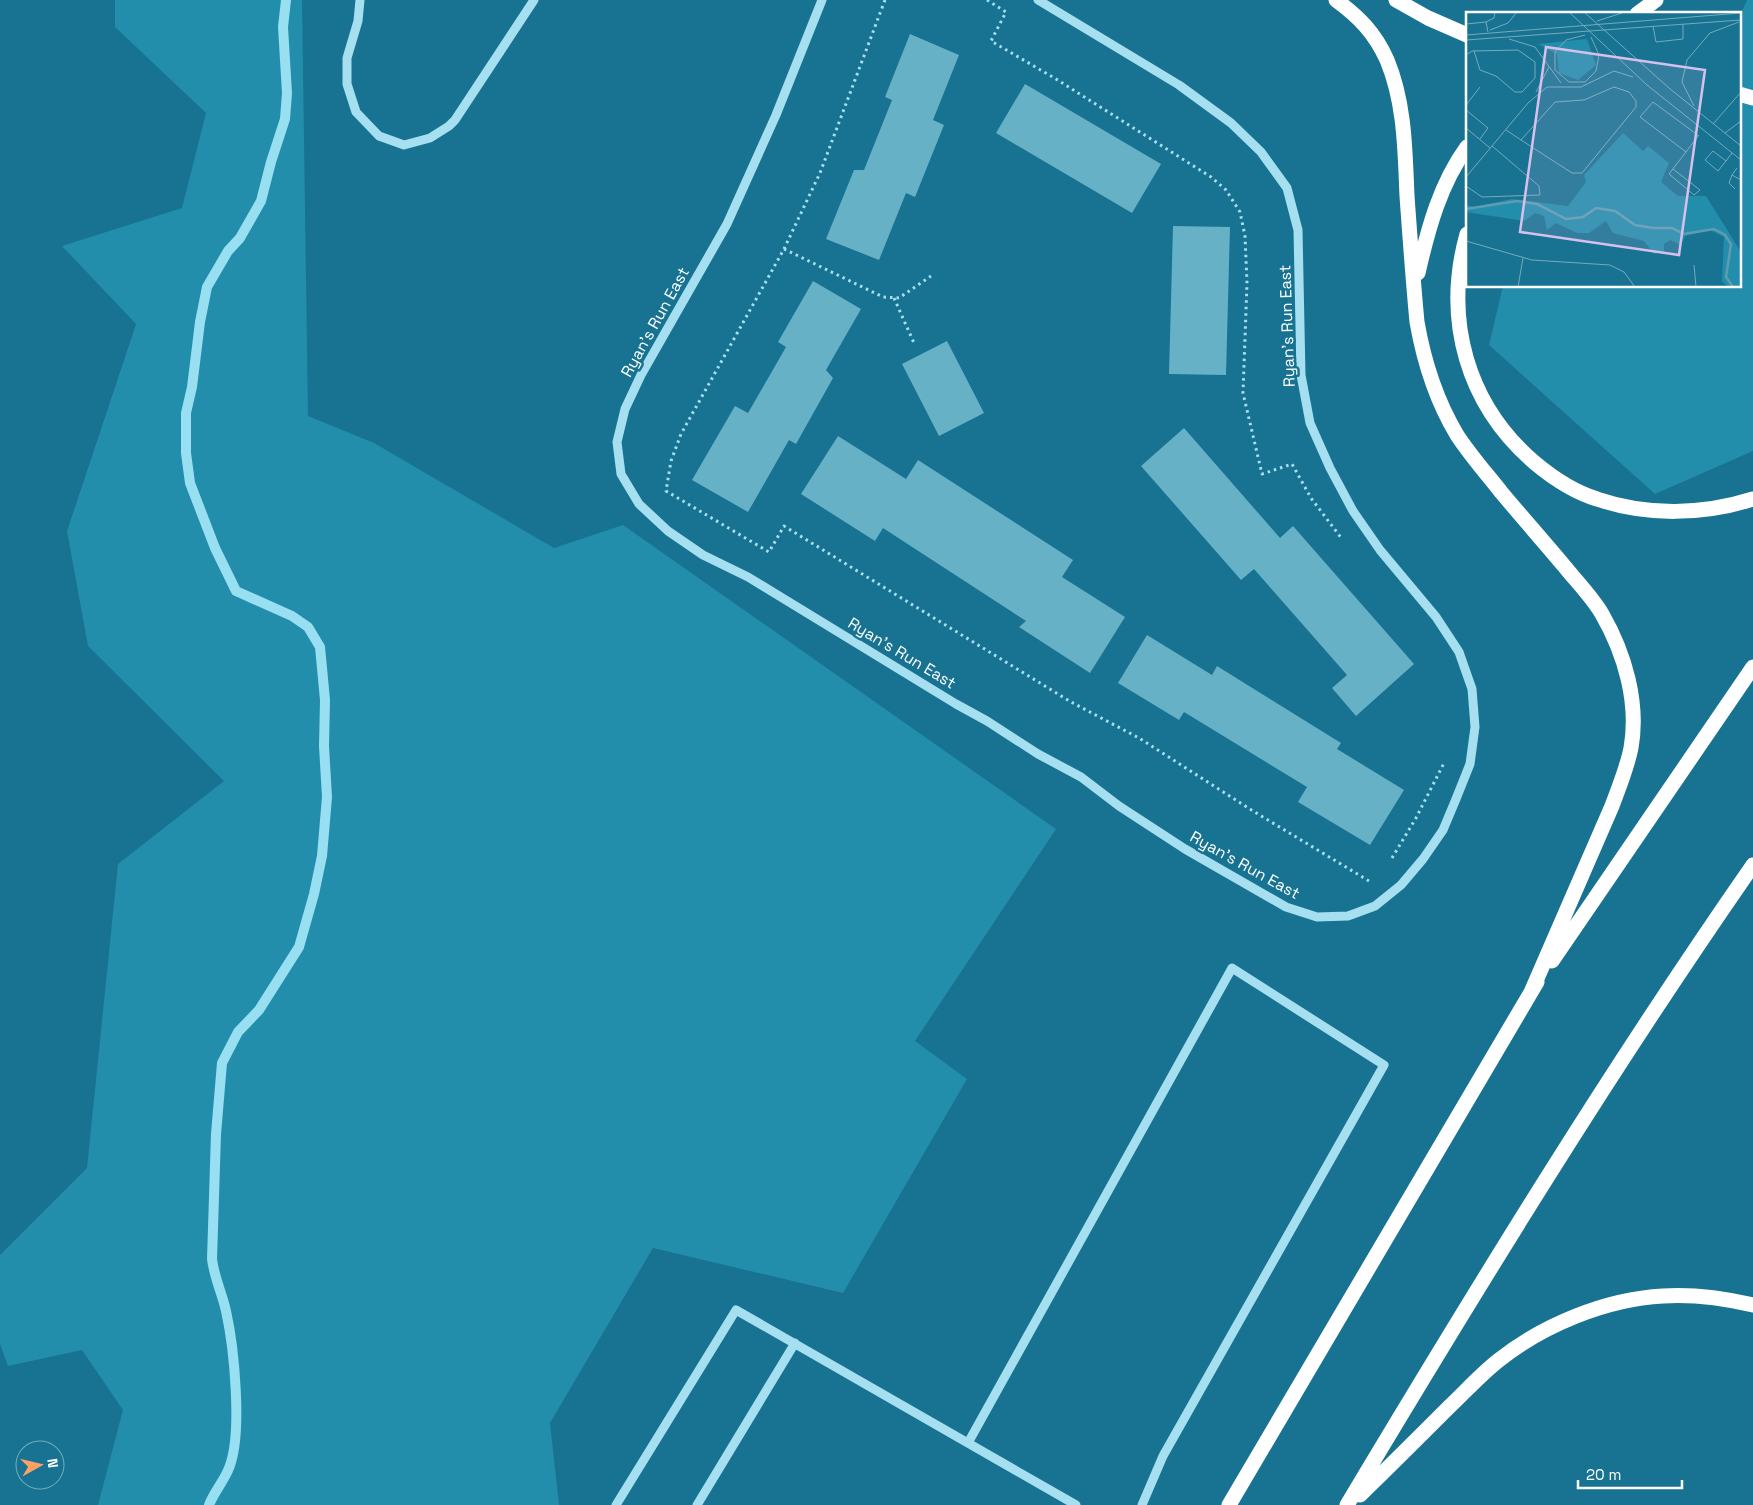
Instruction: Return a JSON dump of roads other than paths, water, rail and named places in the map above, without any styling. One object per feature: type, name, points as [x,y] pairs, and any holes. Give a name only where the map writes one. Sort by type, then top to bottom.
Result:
[{"type":"highway","points":[[1336,0],[1359,18],[1374,38],[1386,59],[1395,83],[1401,112],[1404,142],[1414,290],[1422,352],[1431,381],[1457,435],[1477,462],[1602,613],[1624,664],[1630,689],[1633,720],[1631,748],[1623,777],[1532,990]]},
{"type":"highway","points":[[1396,0],[1428,18],[1466,35]]},
{"type":"highway","points":[[1640,12],[1656,0]]},
{"type":"highway","points":[[1740,94],[1753,98]]},
{"type":"highway","points":[[1414,290],[1431,220],[1458,159],[1466,148]]},
{"type":"highway","points":[[1466,237],[1460,256],[1457,289],[1458,319],[1463,347],[1472,376],[1485,405],[1502,430],[1521,450],[1543,469],[1569,486],[1596,499],[1628,507],[1658,511],[1686,511],[1717,508],[1753,499]]},
{"type":"highway","points":[[1229,1505],[1532,990],[1753,667]]},
{"type":"highway","points":[[1349,1505],[1534,1197],[1671,986],[1753,865]]},
{"type":"highway","points":[[1349,1505],[1498,1360],[1526,1341],[1550,1328],[1605,1307],[1661,1296],[1722,1298],[1753,1305]]},
{"type":"street","points":[[360,0],[358,21],[347,58],[347,84],[356,112],[378,136],[404,145],[430,138],[455,120],[534,0]]},
{"type":"street","name":"Ryan's Run East","points":[[822,0],[776,115],[727,224],[641,376],[625,409],[616,442],[621,474],[638,504],[668,531],[703,555],[756,582],[987,721],[1038,754],[1081,777],[1119,806],[1185,849],[1286,907],[1317,917],[1348,916],[1375,906],[1401,885],[1423,859],[1443,830],[1470,764],[1475,727],[1472,689],[1455,645],[1436,617],[1380,550],[1354,511],[1330,468],[1310,423],[1301,375],[1298,230],[1287,188],[1261,152],[1231,123],[1179,85],[1038,0]]},
{"type":"street","points":[[968,1443],[1232,968],[1384,1066],[1163,1456],[1142,1505]]},
{"type":"street","points":[[616,1505],[736,1310],[1076,1505]]},
{"type":"street","points":[[697,1505],[795,1343]]},
{"type":"waterway","points":[[209,1505],[229,1468],[236,1434],[236,1390],[232,1346],[224,1304],[212,1259],[216,1134],[222,1063],[238,1032],[259,1010],[299,947],[314,894],[322,856],[327,797],[324,746],[325,700],[320,647],[308,627],[292,616],[236,591],[215,548],[190,483],[186,453],[186,413],[192,387],[200,322],[207,287],[228,251],[240,238],[261,201],[285,119],[287,93],[283,27],[286,0]]}]
